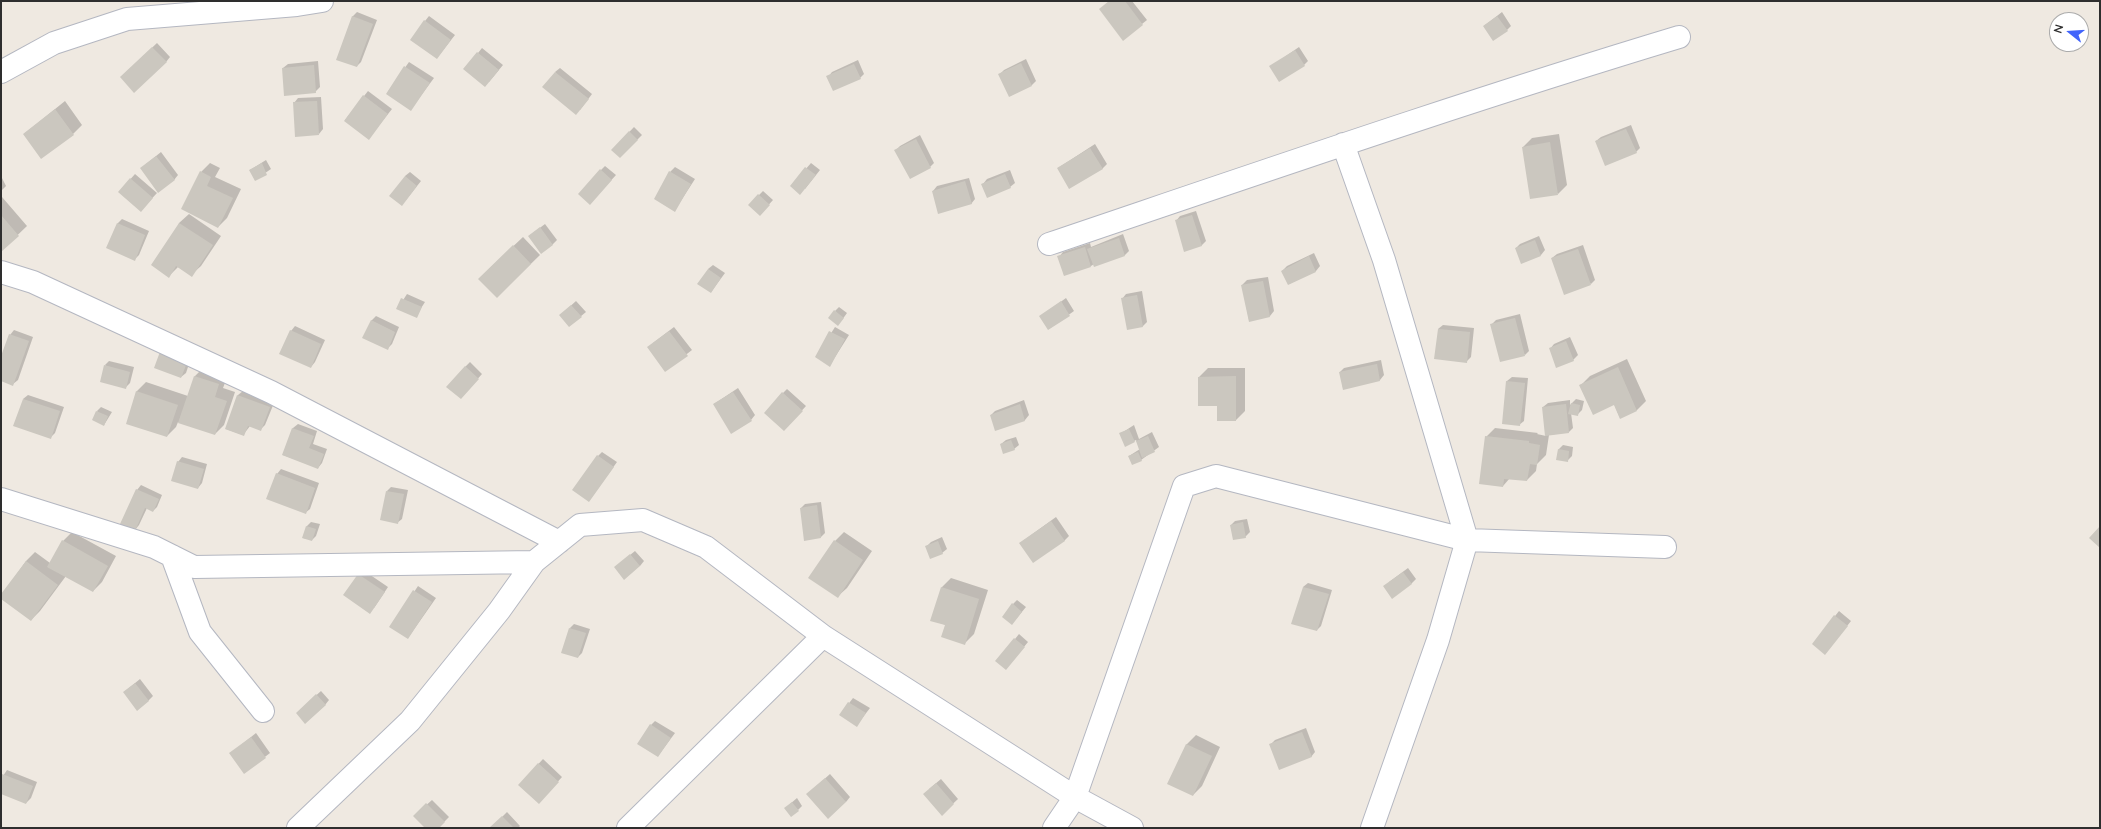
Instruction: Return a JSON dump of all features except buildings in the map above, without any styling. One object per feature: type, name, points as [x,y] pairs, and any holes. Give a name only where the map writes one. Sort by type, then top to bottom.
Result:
[{"type":"street","points":[[1,72],[54,43],[127,19],[297,5],[322,1]]},
{"type":"street","points":[[1049,244],[1343,144],[1580,66],[1679,36]]},
{"type":"street","points":[[1343,144],[1384,260],[1467,540],[1438,640],[1372,828]]},
{"type":"street","points":[[1,272],[33,282],[271,392],[559,542]]},
{"type":"street","points":[[1054,828],[1075,797],[1184,486],[1216,476],[1467,540],[1665,547]]},
{"type":"street","points":[[1,499],[154,547],[194,567],[534,562]]},
{"type":"street","points":[[308,825],[410,721],[499,611],[534,562],[580,524],[643,520],[706,547],[823,636],[1075,797],[1132,828]]},
{"type":"street","points":[[172,556],[200,632],[263,711]]},
{"type":"street","points":[[628,828],[823,636]]}]
